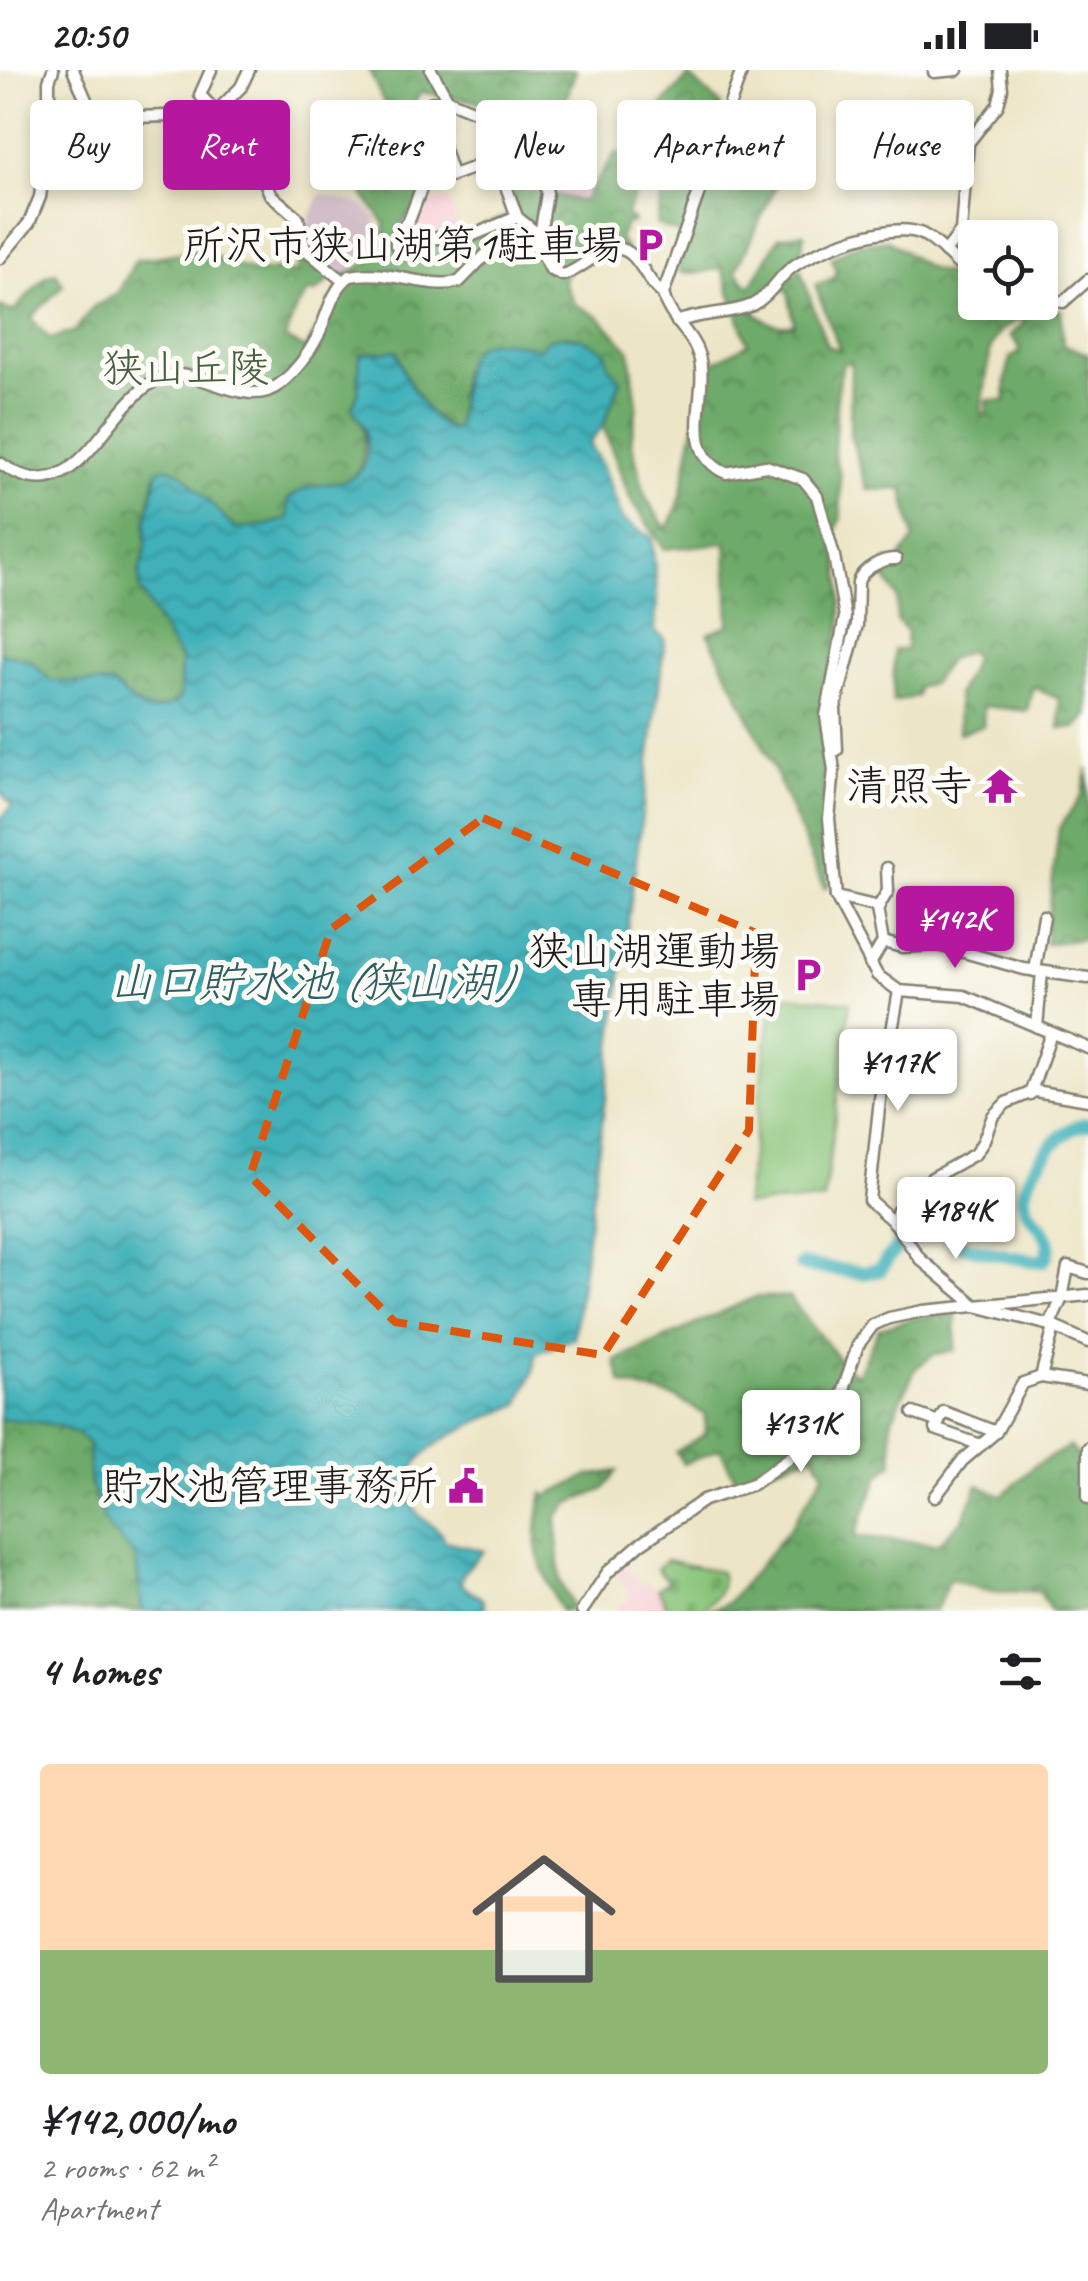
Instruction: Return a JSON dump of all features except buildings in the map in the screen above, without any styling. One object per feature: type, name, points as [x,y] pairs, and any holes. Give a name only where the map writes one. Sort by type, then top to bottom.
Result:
[{"type":"street","points":[[49,100],[53,70]]},
{"type":"street","points":[[72,70],[94,118],[163,116]]},
{"type":"street","points":[[205,100],[200,95],[212,70]]},
{"type":"street","points":[[228,100],[249,70]]},
{"type":"street","points":[[431,70],[448,100]]},
{"type":"street","points":[[663,294],[742,70]]},
{"type":"street","points":[[934,72],[957,70]]},
{"type":"street","points":[[944,252],[961,231],[968,143],[998,105],[1002,90],[1000,70]]},
{"type":"street","points":[[0,258],[36,212],[39,190]]},
{"type":"street","points":[[268,190],[298,218],[305,248],[343,281]]},
{"type":"street","points":[[420,190],[410,218],[396,236],[396,245],[471,236],[517,217]]},
{"type":"street","points":[[508,190],[517,217],[538,241],[551,270],[563,275],[604,250],[623,250],[632,255],[663,294],[669,312],[699,356],[697,426],[710,461],[726,472],[759,466],[796,476],[816,496],[834,556],[845,617],[826,709],[834,782],[829,818],[836,897],[882,982],[899,991],[964,996],[1088,1048]]},
{"type":"street","points":[[538,241],[545,190]]},
{"type":"street","points":[[677,322],[694,315],[752,305],[794,266],[861,236],[886,230],[909,230],[927,237],[958,264]]},
{"type":"street","points":[[0,463],[27,479],[47,479],[66,473],[84,457],[126,403],[164,376],[189,376],[247,392],[272,389],[310,350],[343,281],[362,274],[459,282],[490,248],[506,238],[538,241]]},
{"type":"street","points":[[1058,301],[1063,302],[1088,280]]},
{"type":"street","points":[[832,757],[837,753],[837,698],[857,625],[858,582],[873,566],[896,559]]},
{"type":"street","points":[[870,964],[883,942],[878,908],[888,891],[887,868]]},
{"type":"street","points":[[836,897],[878,908]]},
{"type":"street","points":[[1037,1028],[1044,916]]},
{"type":"street","points":[[883,942],[902,947],[939,945],[1038,972],[1088,978]]},
{"type":"street","points":[[899,991],[880,1100],[869,1200],[895,1223],[910,1248],[976,1306],[1052,1326],[1088,1342]]},
{"type":"street","points":[[1030,1094],[1051,1034]]},
{"type":"street","points":[[895,1223],[904,1202],[932,1178],[974,1154],[993,1116],[1006,1103],[1035,1091],[1088,1100]]},
{"type":"street","points":[[1041,1377],[1068,1267],[1088,1274]]},
{"type":"street","points":[[582,1611],[608,1572],[639,1545],[704,1500],[753,1484],[796,1453],[836,1410],[858,1345],[874,1325],[902,1315],[1088,1296]]},
{"type":"street","points":[[935,1497],[962,1461],[996,1432],[1023,1383],[1041,1377],[1088,1384]]},
{"type":"street","points":[[980,1445],[935,1429],[944,1412],[996,1432]]},
{"type":"street","points":[[913,1414],[938,1422]]},
{"type":"street","points":[[1088,1448],[1088,1498]]},
{"type":"highlighted area","points":[[483,818],[756,933],[749,1130],[603,1355],[395,1322],[250,1176],[331,929]]},
{"type":"shaded area","points":[[549,190],[588,190],[583,201]]},
{"type":"shaded area","points":[[320,194],[364,205],[377,218],[375,251],[341,277],[307,245],[307,225]]},
{"type":"shaded area","points":[[428,198],[430,204],[448,198],[460,233],[404,242],[401,229],[421,200]]},
{"type":"shaded area","points":[[624,1562],[640,1584],[645,1581],[659,1592],[669,1611],[614,1611],[632,1596],[615,1571]]},
{"type":"green space","name":"狭山丘陵","points":[[369,70],[576,70],[566,100],[476,101],[421,92],[416,100],[383,100]]},
{"type":"green space","name":"狭山丘陵","points":[[689,76],[715,100],[666,100]]},
{"type":"green space","name":"狭山丘陵","points":[[617,153],[617,190],[637,190],[626,216],[634,220],[632,224],[627,222],[619,239],[626,248],[568,269],[564,281],[575,304],[599,317],[630,351],[637,406],[631,440],[646,498],[666,529],[682,489],[706,366],[748,344],[722,268],[680,272],[678,265],[689,238],[656,224],[663,190],[774,190],[736,271],[750,287],[779,237],[804,233],[802,248],[788,267],[790,275],[800,269],[827,346],[840,350],[815,285],[834,278],[837,271],[831,258],[857,244],[888,240],[926,267],[958,278],[958,320],[1018,320],[1000,331],[991,347],[981,414],[986,414],[988,400],[1006,401],[1008,368],[1011,357],[1020,348],[1010,335],[1023,320],[1058,320],[1061,310],[1063,344],[1088,354],[1088,716],[1075,728],[1060,728],[1059,699],[1033,687],[1027,711],[984,706],[983,726],[959,733],[957,695],[974,659],[970,651],[949,659],[932,683],[917,688],[917,696],[893,702],[894,650],[906,649],[907,631],[897,621],[897,597],[885,577],[914,540],[903,489],[867,490],[850,435],[851,362],[843,363],[837,393],[834,456],[840,474],[841,518],[835,532],[841,628],[821,706],[828,887],[824,888],[771,762],[708,634],[729,625],[726,543],[664,549],[630,498],[603,426],[621,380],[584,342],[562,335],[539,349],[528,346],[462,370],[457,426],[451,430],[425,409],[401,367],[360,354],[358,394],[352,408],[363,430],[362,462],[347,480],[311,487],[288,500],[288,519],[236,529],[156,474],[146,523],[141,590],[181,661],[180,698],[169,705],[143,708],[112,684],[50,681],[29,659],[0,653],[0,306],[13,312],[46,276],[56,272],[63,285],[31,318],[50,339],[75,331],[93,307],[117,294],[136,260],[198,250],[255,273],[282,269],[296,274],[299,258],[313,258],[333,277],[315,293],[309,291],[295,310],[285,339],[306,349],[346,275],[375,258],[381,250],[385,224],[363,194],[367,190],[417,190],[420,200],[398,230],[405,251],[435,239],[463,244],[483,225],[509,216],[515,190],[540,190],[583,202],[591,190],[597,190],[597,181]],"holes":[[[782,289],[788,291],[794,324],[771,323],[752,309]]]},
{"type":"green space","points":[[1088,768],[1088,938],[1045,944],[1059,828],[1082,796]]},
{"type":"green space","points":[[773,994],[850,1002],[824,1200],[745,1205]]},
{"type":"green space","points":[[755,1297],[789,1297],[843,1364],[857,1375],[879,1328],[920,1317],[956,1314],[955,1351],[935,1354],[916,1368],[891,1421],[893,1463],[879,1476],[855,1536],[938,1544],[964,1517],[978,1485],[1002,1496],[1034,1466],[1070,1446],[1080,1458],[1082,1498],[1088,1499],[1088,1611],[1051,1611],[1039,1591],[990,1592],[949,1579],[936,1611],[707,1611],[728,1603],[790,1528],[824,1473],[814,1454],[736,1480],[720,1449],[683,1464],[676,1452],[705,1434],[705,1415],[677,1398],[622,1384],[615,1361]]},
{"type":"green space","points":[[0,1419],[62,1427],[91,1447],[90,1484],[107,1526],[136,1557],[142,1611],[0,1611]]},
{"type":"green space","points":[[617,1471],[603,1490],[570,1503],[557,1517],[560,1581],[572,1605],[569,1611],[561,1611],[538,1554],[537,1528],[543,1493],[547,1496],[588,1476]]},
{"type":"green space","points":[[666,1560],[720,1572],[722,1584],[718,1594],[700,1611],[669,1611],[658,1589],[668,1581],[657,1569]]},
{"type":"water","name":"山口貯水池 (狭山湖)","points":[[548,339],[582,339],[606,351],[608,366],[621,380],[603,426],[589,444],[602,465],[623,520],[652,538],[657,594],[655,632],[665,639],[574,1338],[536,1354],[534,1370],[519,1404],[441,1441],[412,1470],[408,1488],[418,1513],[445,1541],[484,1551],[463,1573],[461,1583],[481,1598],[484,1611],[142,1611],[136,1557],[107,1526],[90,1484],[91,1447],[62,1427],[0,1419],[0,819],[12,806],[0,791],[0,653],[29,659],[51,681],[112,684],[144,708],[169,705],[180,698],[181,661],[140,590],[139,572],[146,551],[146,523],[158,470],[166,467],[182,473],[235,529],[288,519],[288,500],[300,491],[342,481],[363,467],[367,451],[365,428],[352,408],[358,394],[360,354],[397,350],[417,395],[433,417],[451,430],[457,426],[465,367],[470,354],[479,346],[492,341],[539,349]]},
{"type":"waterway","points":[[801,1265],[863,1273],[880,1270],[911,1235],[933,1224],[963,1245],[1043,1261],[1049,1244],[1026,1207],[1025,1189],[1056,1141],[1088,1124]]},
{"type":"place","name":"所沢市狭山湖第1駐車場","points":[[650,245]]},
{"type":"place","name":"清照寺","points":[[1000,786]]},
{"type":"place","name":"狭山湖運動場 専用駐車場","points":[[808,975]]},
{"type":"place","name":"貯水池管理事務所","points":[[466,1486]]}]
